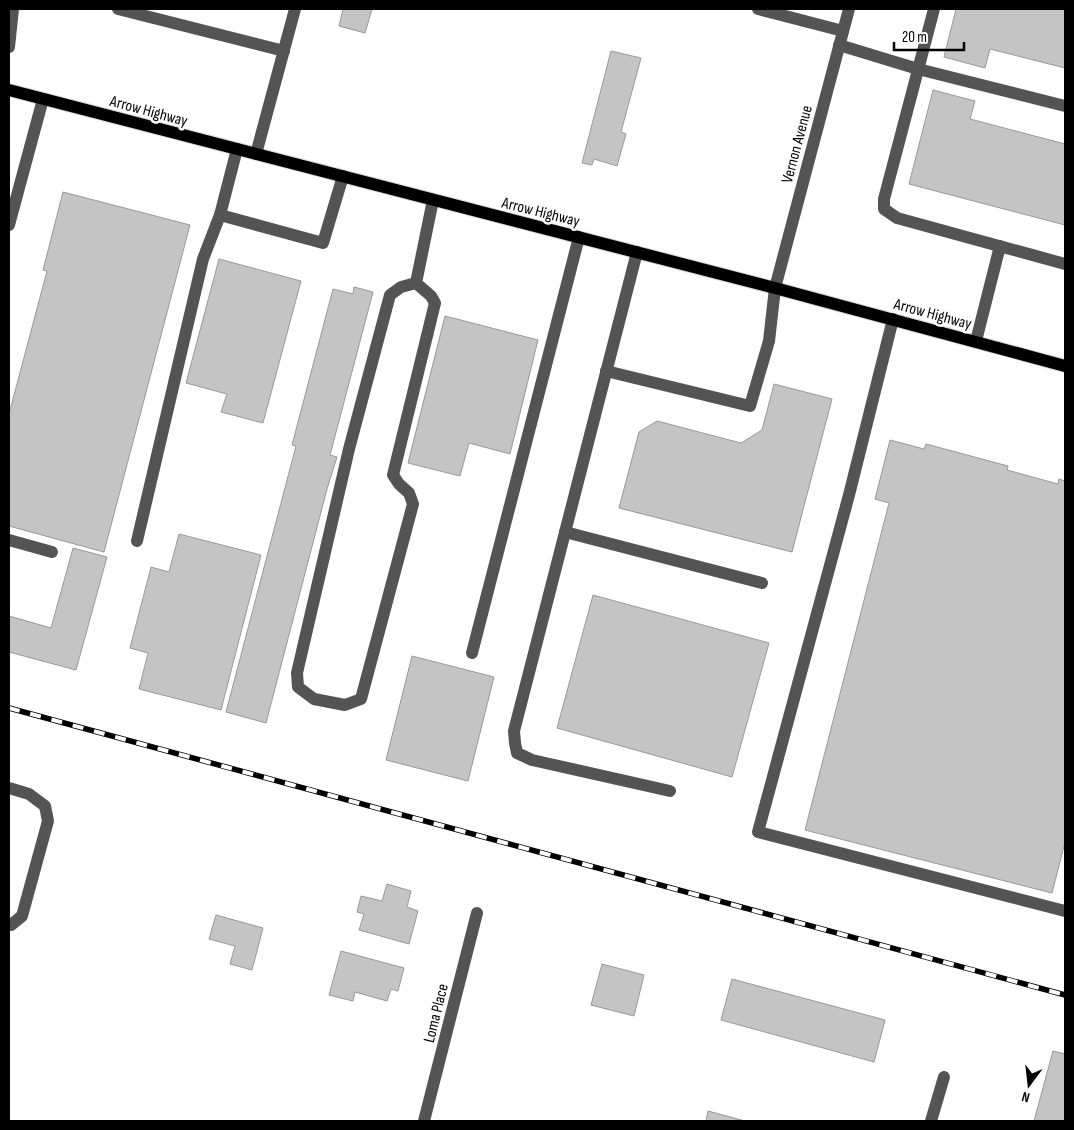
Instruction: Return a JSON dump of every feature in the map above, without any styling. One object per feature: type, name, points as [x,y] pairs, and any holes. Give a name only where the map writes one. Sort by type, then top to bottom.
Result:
[{"type":"main road","name":"Arrow Highway","points":[[9,90],[775,288],[1065,366]]},
{"type":"street","points":[[9,47],[13,9]]},
{"type":"street","points":[[118,9],[284,51]]},
{"type":"street","points":[[256,154],[295,9]]},
{"type":"street","points":[[758,9],[842,32]]},
{"type":"street","name":"Vernon Avenue","points":[[606,371],[750,406],[769,341],[775,288],[848,9]]},
{"type":"street","points":[[934,9],[884,199],[884,209],[897,218],[1065,264]]},
{"type":"street","points":[[839,45],[918,68],[1065,106]]},
{"type":"street","points":[[9,225],[43,99]]},
{"type":"street","points":[[137,541],[203,260],[220,216],[237,149]]},
{"type":"street","points":[[220,216],[323,243],[343,176]]},
{"type":"street","points":[[416,283],[433,200]]},
{"type":"street","points":[[472,653],[579,237]]},
{"type":"street","points":[[976,342],[1000,246]]},
{"type":"street","points":[[637,252],[514,731],[517,753],[532,760],[670,792]]},
{"type":"street","points":[[416,283],[435,303],[393,475],[409,493],[412,504],[361,699],[345,705],[314,699],[298,687],[296,673],[349,449],[390,296],[401,286],[416,283]]},
{"type":"street","points":[[893,319],[846,504],[758,832],[1065,911]]},
{"type":"street","points":[[565,532],[762,583]]},
{"type":"street","points":[[9,540],[52,552]]},
{"type":"street","points":[[9,788],[29,794],[45,806],[48,821],[22,916],[11,925],[9,924]]},
{"type":"street","name":"Loma Place","points":[[424,1121],[477,913]]},
{"type":"street","points":[[931,1121],[944,1077]]},
{"type":"building","points":[[343,9],[372,9],[365,33],[339,26]]},
{"type":"building","points":[[956,9],[1065,9],[1065,68],[990,49],[985,68],[944,57]]},
{"type":"building","points":[[611,51],[641,58],[621,132],[626,134],[617,166],[594,159],[592,165],[582,163]]},
{"type":"building","points":[[933,90],[975,101],[970,119],[1065,144],[1065,225],[909,184]]},
{"type":"building","points":[[63,192],[190,225],[104,552],[9,526],[9,414],[47,271],[43,270]]},
{"type":"building","points":[[219,259],[301,281],[263,423],[221,412],[227,394],[186,383]]},
{"type":"building","points":[[354,287],[373,292],[330,455],[337,457],[266,723],[226,712],[296,446],[292,445],[333,289],[353,294]]},
{"type":"building","points":[[445,316],[538,340],[510,454],[469,443],[460,476],[408,463]]},
{"type":"building","points":[[774,384],[832,399],[792,552],[619,508],[639,432],[657,421],[741,443],[762,430]]},
{"type":"building","points":[[890,440],[924,449],[926,444],[1008,466],[1007,470],[1058,484],[1059,479],[1065,481],[1065,842],[1052,893],[805,830],[889,503],[875,499]]},
{"type":"building","points":[[179,534],[261,555],[221,710],[139,689],[148,653],[130,648],[151,567],[169,572]]},
{"type":"building","points":[[73,548],[107,557],[76,670],[9,652],[9,616],[51,628]]},
{"type":"building","points":[[593,595],[769,643],[732,777],[557,728]]},
{"type":"building","points":[[412,656],[494,677],[468,781],[386,760]]},
{"type":"building","points":[[387,884],[411,891],[407,907],[418,911],[409,944],[359,930],[364,914],[357,912],[361,896],[382,901]]},
{"type":"building","points":[[216,915],[263,928],[252,970],[230,964],[235,946],[209,939]]},
{"type":"building","points":[[341,951],[404,968],[398,991],[391,989],[387,1001],[355,992],[353,1001],[329,995]]},
{"type":"building","points":[[602,964],[644,975],[634,1016],[591,1005]]},
{"type":"building","points":[[732,979],[885,1020],[874,1062],[721,1020]]},
{"type":"building","points":[[1053,1051],[1065,1054],[1065,1121],[1034,1121]]},
{"type":"building","points":[[708,1111],[745,1121],[706,1121]]},
{"type":"railway","points":[[9,708],[1065,995]]}]
